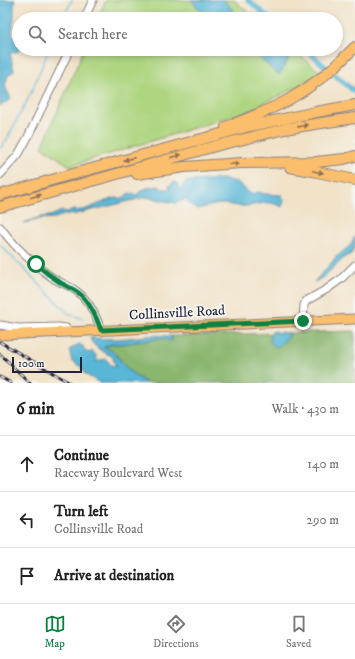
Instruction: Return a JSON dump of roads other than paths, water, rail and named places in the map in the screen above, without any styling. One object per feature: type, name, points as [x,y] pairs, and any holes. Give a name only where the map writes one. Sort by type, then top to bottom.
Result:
[{"type":"highway","points":[[207,138],[218,131],[266,111],[303,91],[340,62],[355,47]]},
{"type":"highway","points":[[0,195],[250,126],[355,105]]},
{"type":"highway","points":[[0,207],[192,152],[321,122],[355,118]]},
{"type":"highway","points":[[126,171],[138,174],[160,169],[184,167],[316,162],[344,159],[355,156]]},
{"type":"highway","points":[[266,163],[355,180]]},
{"type":"main road","name":"Collinsville Road","points":[[0,335],[355,319]]},
{"type":"street","points":[[87,12],[93,0]]},
{"type":"street","points":[[0,174],[18,155],[67,56]]},
{"type":"street","points":[[0,227],[16,246],[36,264],[52,277],[84,297],[96,317],[101,330]]},
{"type":"street","points":[[303,321],[304,305],[306,301],[327,289],[355,265]]},
{"type":"street","points":[[0,325],[18,328],[58,327],[66,328],[69,332]]},
{"type":"water","points":[[0,0],[15,0],[14,12],[12,12],[12,53],[10,53],[14,71],[8,75],[5,86],[11,99],[0,106]]},
{"type":"water","points":[[191,0],[224,0],[235,12],[203,12]]},
{"type":"water","points":[[257,56],[286,56],[289,58],[279,75]]},
{"type":"water","points":[[222,179],[237,182],[251,194],[258,192],[282,195],[284,201],[282,207],[273,203],[242,206],[220,204],[198,209],[189,204],[187,199],[176,203],[146,197],[76,214],[23,223],[40,217],[50,216],[62,211],[68,212],[87,209],[107,200],[122,198],[129,193],[137,195],[144,189],[150,187],[159,186],[162,189],[170,189],[169,186],[174,182],[178,183],[178,187],[181,189],[185,182]]},
{"type":"water","points":[[355,237],[355,246],[351,254],[345,257],[322,278],[314,282],[335,258],[352,243]]},
{"type":"water","points":[[275,331],[291,335],[276,347],[270,342],[270,333]]},
{"type":"water","points":[[155,335],[172,336],[172,340],[170,341],[158,338],[122,344],[112,344],[104,347],[111,350],[128,370],[146,383],[100,383],[85,374],[81,367],[72,361],[69,350],[79,344],[83,346],[85,351],[89,353],[92,351],[96,355],[96,361],[106,359],[111,365],[116,367],[112,356],[102,351],[91,341],[90,338],[119,339]]},
{"type":"waterway","points":[[66,12],[72,0]]},
{"type":"waterway","points":[[248,0],[262,12]]},
{"type":"waterway","points":[[0,148],[6,141],[31,93],[46,56]]},
{"type":"waterway","points":[[313,56],[355,92]]},
{"type":"waterway","points":[[0,245],[69,314],[83,319]]},
{"type":"railway","points":[[0,342],[70,383]]},
{"type":"railway","points":[[0,354],[30,383]]},
{"type":"railway","points":[[0,377],[11,383]]}]
